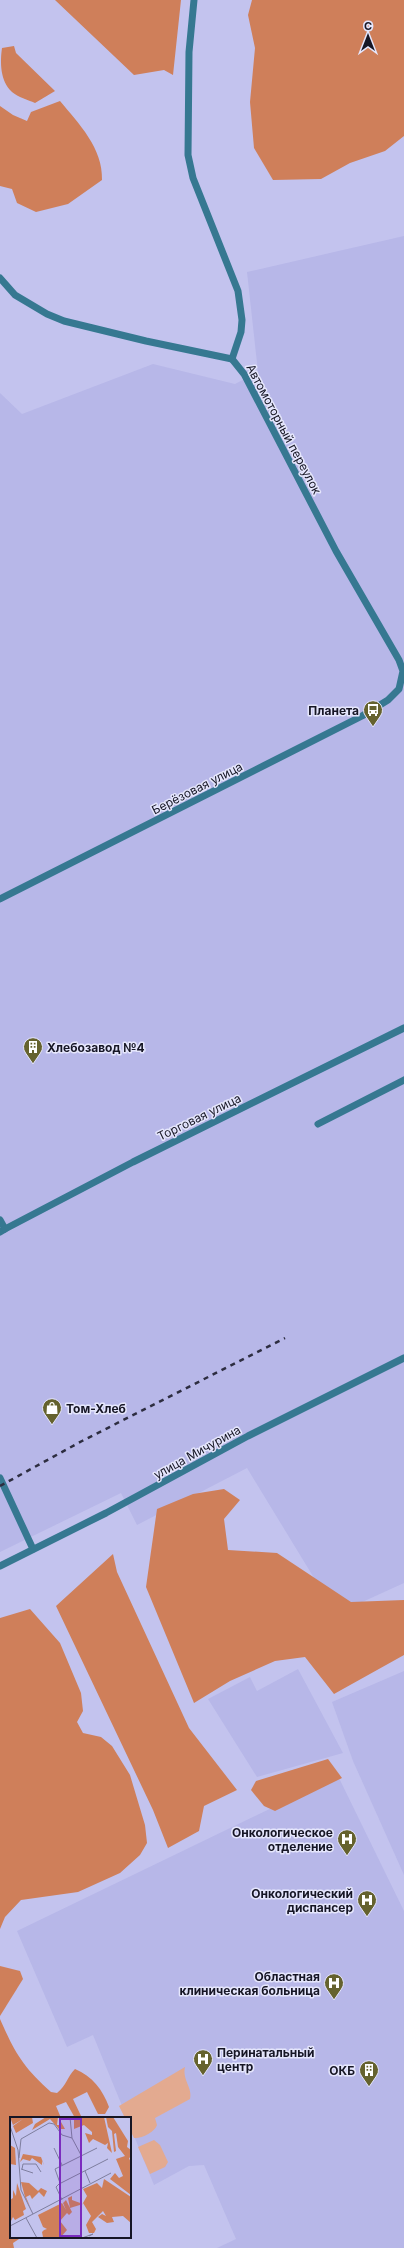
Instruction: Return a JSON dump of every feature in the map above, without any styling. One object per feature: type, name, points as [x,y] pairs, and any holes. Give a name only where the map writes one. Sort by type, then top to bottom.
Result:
[{"type":"street","name":"Автомоторный переулок","points":[[194,0],[190,52],[188,154],[193,178],[238,291],[242,320],[239,338],[232,359],[244,374],[336,551],[399,660],[403,670],[400,689]]},
{"type":"street","points":[[0,278],[15,294],[46,314],[64,321],[146,341],[232,359]]},
{"type":"street","name":"Берёзовая улица","points":[[0,899],[328,735],[388,700],[400,689]]},
{"type":"street","name":"Торговая улица","points":[[2,1230],[133,1162],[404,1028]]},
{"type":"street","points":[[318,1124],[404,1080]]},
{"type":"street","points":[[0,1220],[2,1230]]},
{"type":"street","name":"улица Мичурина","points":[[0,1566],[106,1513],[248,1436],[404,1358]]},
{"type":"street","points":[[0,1478],[33,1549]]},
{"type":"shaded area","points":[[55,0],[181,0],[173,75],[164,70],[134,75]]},
{"type":"shaded area","points":[[252,0],[404,0],[404,136],[385,151],[350,163],[321,179],[273,180],[254,148],[250,102],[255,48],[248,15]]},
{"type":"shaded area","points":[[14,46],[16,53],[55,91],[35,103],[20,97],[8,88],[2,71],[2,48]]},
{"type":"shaded area","points":[[60,101],[82,128],[94,147],[99,157],[102,180],[68,204],[36,212],[17,203],[12,189],[0,186],[0,106],[13,115],[27,121],[31,112]]},
{"type":"shaded area","points":[[404,236],[404,1583],[336,1614],[247,1468],[137,1525],[121,1493],[0,1552],[0,393],[22,414],[153,364],[235,384],[258,372],[247,272]]},
{"type":"shaded area","points":[[224,1489],[240,1500],[224,1519],[228,1550],[277,1553],[351,1602],[404,1600],[404,1655],[334,1694],[305,1657],[275,1661],[230,1681],[194,1703],[146,1587],[157,1509],[193,1494]]},
{"type":"shaded area","points":[[113,1554],[117,1572],[189,1728],[237,1790],[204,1806],[199,1831],[168,1848],[153,1810],[56,1606]]},
{"type":"shaded area","points":[[30,1609],[60,1643],[81,1693],[83,1711],[77,1722],[83,1733],[101,1737],[112,1746],[130,1775],[145,1825],[147,1843],[140,1855],[120,1873],[78,1892],[21,1900],[5,1917],[0,1929],[0,1618]]},
{"type":"shaded area","points":[[298,1669],[343,1753],[257,1777],[208,1699],[250,1677],[257,1691]]},
{"type":"shaded area","points":[[404,1671],[404,1875],[353,1761],[332,1702]]},
{"type":"shaded area","points":[[328,1759],[342,1778],[275,1811],[264,1806],[251,1790],[256,1781]]},
{"type":"shaded area","name":"Областная клиническая больница","points":[[338,1776],[404,1911],[404,2248],[217,2248],[236,2239],[204,2165],[189,2166],[154,2185],[131,2128],[131,2117],[127,2117],[93,2035],[67,2047],[17,1931]]},
{"type":"shaded area","points":[[0,1966],[20,1971],[23,1979],[0,2016]]},
{"type":"shaded area","points":[[0,2019],[10,2041],[21,2059],[33,2075],[51,2092],[57,2093],[75,2069],[87,2076],[96,2084],[104,2095],[109,2107],[105,2114],[98,2114],[87,2092],[73,2099],[82,2117],[74,2117],[66,2102],[56,2106],[61,2117],[10,2117],[10,2238],[20,2238],[13,2243],[14,2248],[0,2248]]},
{"type":"shaded area","points":[[185,2067],[184,2072],[191,2095],[190,2099],[155,2118],[157,2125],[151,2132],[134,2138],[131,2132],[131,2117],[124,2117],[119,2106]]},
{"type":"shaded area","points":[[154,2140],[160,2145],[168,2162],[165,2167],[150,2174],[138,2147]]},
{"type":"railway","points":[[0,1486],[82,1441],[285,1338]]},
{"type":"place","name":"Планета","points":[[373,727]]},
{"type":"place","name":"Хлебозавод №4","points":[[33,1064]]},
{"type":"place","name":"Том-Хлеб","points":[[52,1425]]},
{"type":"place","name":"Онкологическое отделение","points":[[347,1856]]},
{"type":"place","name":"Онкологический диспансер","points":[[367,1917]]},
{"type":"place","name":"Областная клиническая больница","points":[[334,2000]]},
{"type":"place","name":"Перинатальный центр","points":[[203,2076]]},
{"type":"place","name":"ОКБ","points":[[369,2087]]}]
